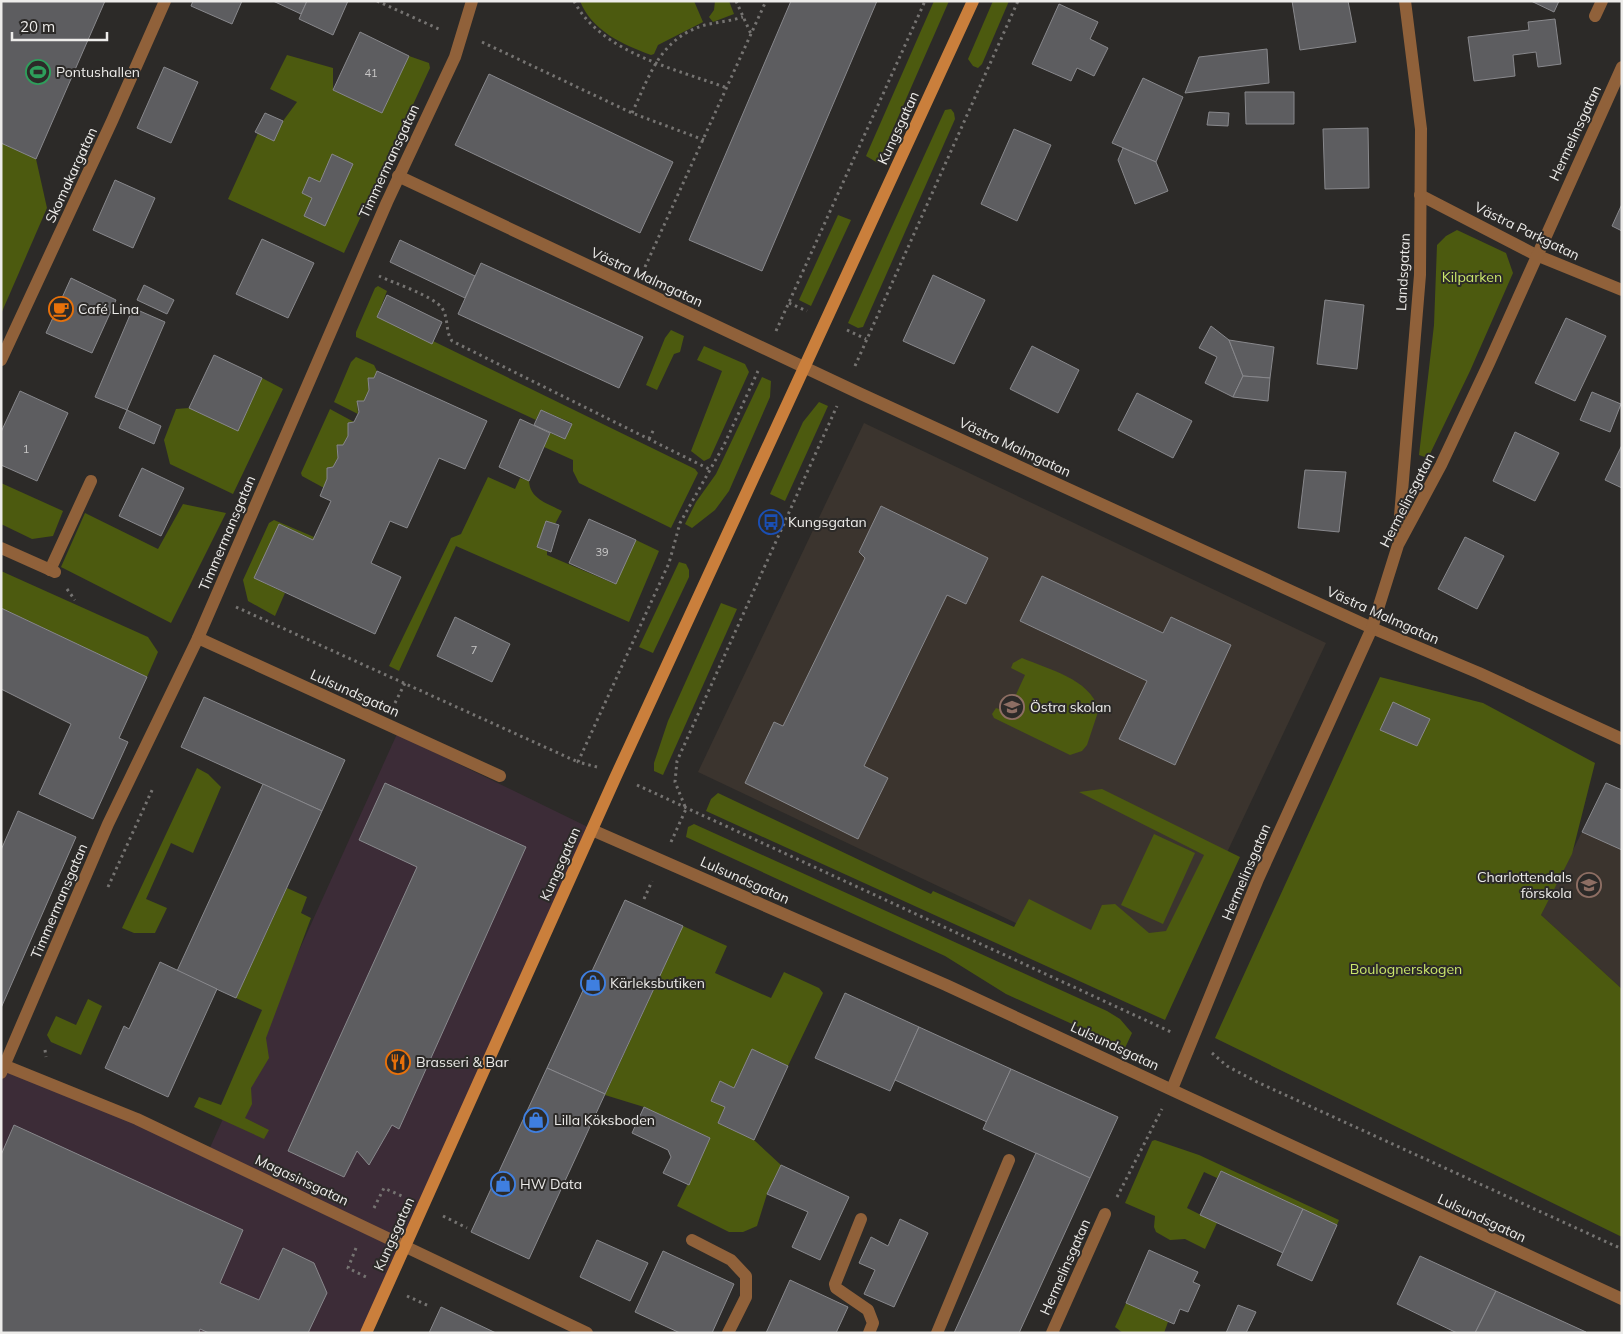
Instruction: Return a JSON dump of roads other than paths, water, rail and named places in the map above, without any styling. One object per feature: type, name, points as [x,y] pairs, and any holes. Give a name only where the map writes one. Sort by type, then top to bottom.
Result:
[{"type":"street","name":"Skomakargatan","points":[[1,360],[112,121],[165,1]]},
{"type":"street","name":"Timmermansgatan","points":[[2,1067],[108,824],[198,638],[398,176],[455,57],[472,1]]},
{"type":"street","name":"Kungsgatan","points":[[366,1333],[616,776],[974,1]]},
{"type":"street","name":"Landsgatan","points":[[1398,545],[1420,274],[1421,129],[1405,1]]},
{"type":"street","points":[[1595,16],[1602,1]]},
{"type":"street","name":"Hermelinsgatan","points":[[1172,1089],[1258,879],[1372,628],[1398,545],[1441,465],[1622,68]]},
{"type":"street","name":"Västra Malmgatan","points":[[398,176],[804,367],[1372,628],[1478,673],[1622,739]]},
{"type":"street","name":"Västra Parkgatan","points":[[1420,195],[1536,255],[1622,290]]},
{"type":"street","points":[[1,548],[53,571],[91,481]]},
{"type":"street","name":"Lulsundsgatan","points":[[198,638],[500,776]]},
{"type":"street","name":"Lulsundsgatan","points":[[592,830],[946,985],[1622,1300]]},
{"type":"street","name":"Magasinsgatan","points":[[2,1067],[137,1119],[587,1333]]},
{"type":"street","points":[[937,1333],[1009,1160]]},
{"type":"street","name":"Hermelinsgatan","points":[[1052,1333],[1105,1214]]},
{"type":"street","points":[[861,1219],[835,1284],[836,1288],[868,1310],[872,1316],[873,1324],[870,1333]]},
{"type":"street","points":[[692,1240],[731,1260],[746,1276],[746,1297],[728,1333]]},
{"type":"place","name":"Pontushallen","points":[[38,72]]},
{"type":"place","name":"Café Lina","points":[[61,309]]},
{"type":"place","name":"Kungsgatan","points":[[771,522]]},
{"type":"place","name":"Östra skolan","points":[[1012,707]]},
{"type":"place","name":"Charlottendals förskola","points":[[1589,885]]},
{"type":"place","name":"Kärleksbutiken","points":[[593,983]]},
{"type":"place","name":"Brasseri & Bar","points":[[398,1062]]},
{"type":"place","name":"Lilla Köksboden","points":[[536,1120]]},
{"type":"place","name":"HW Data","points":[[503,1184]]},
{"type":"park label","name":"Kilparken","points":[[1472,277]]},
{"type":"park label","name":"Boulognerskogen","points":[[1406,969]]}]
